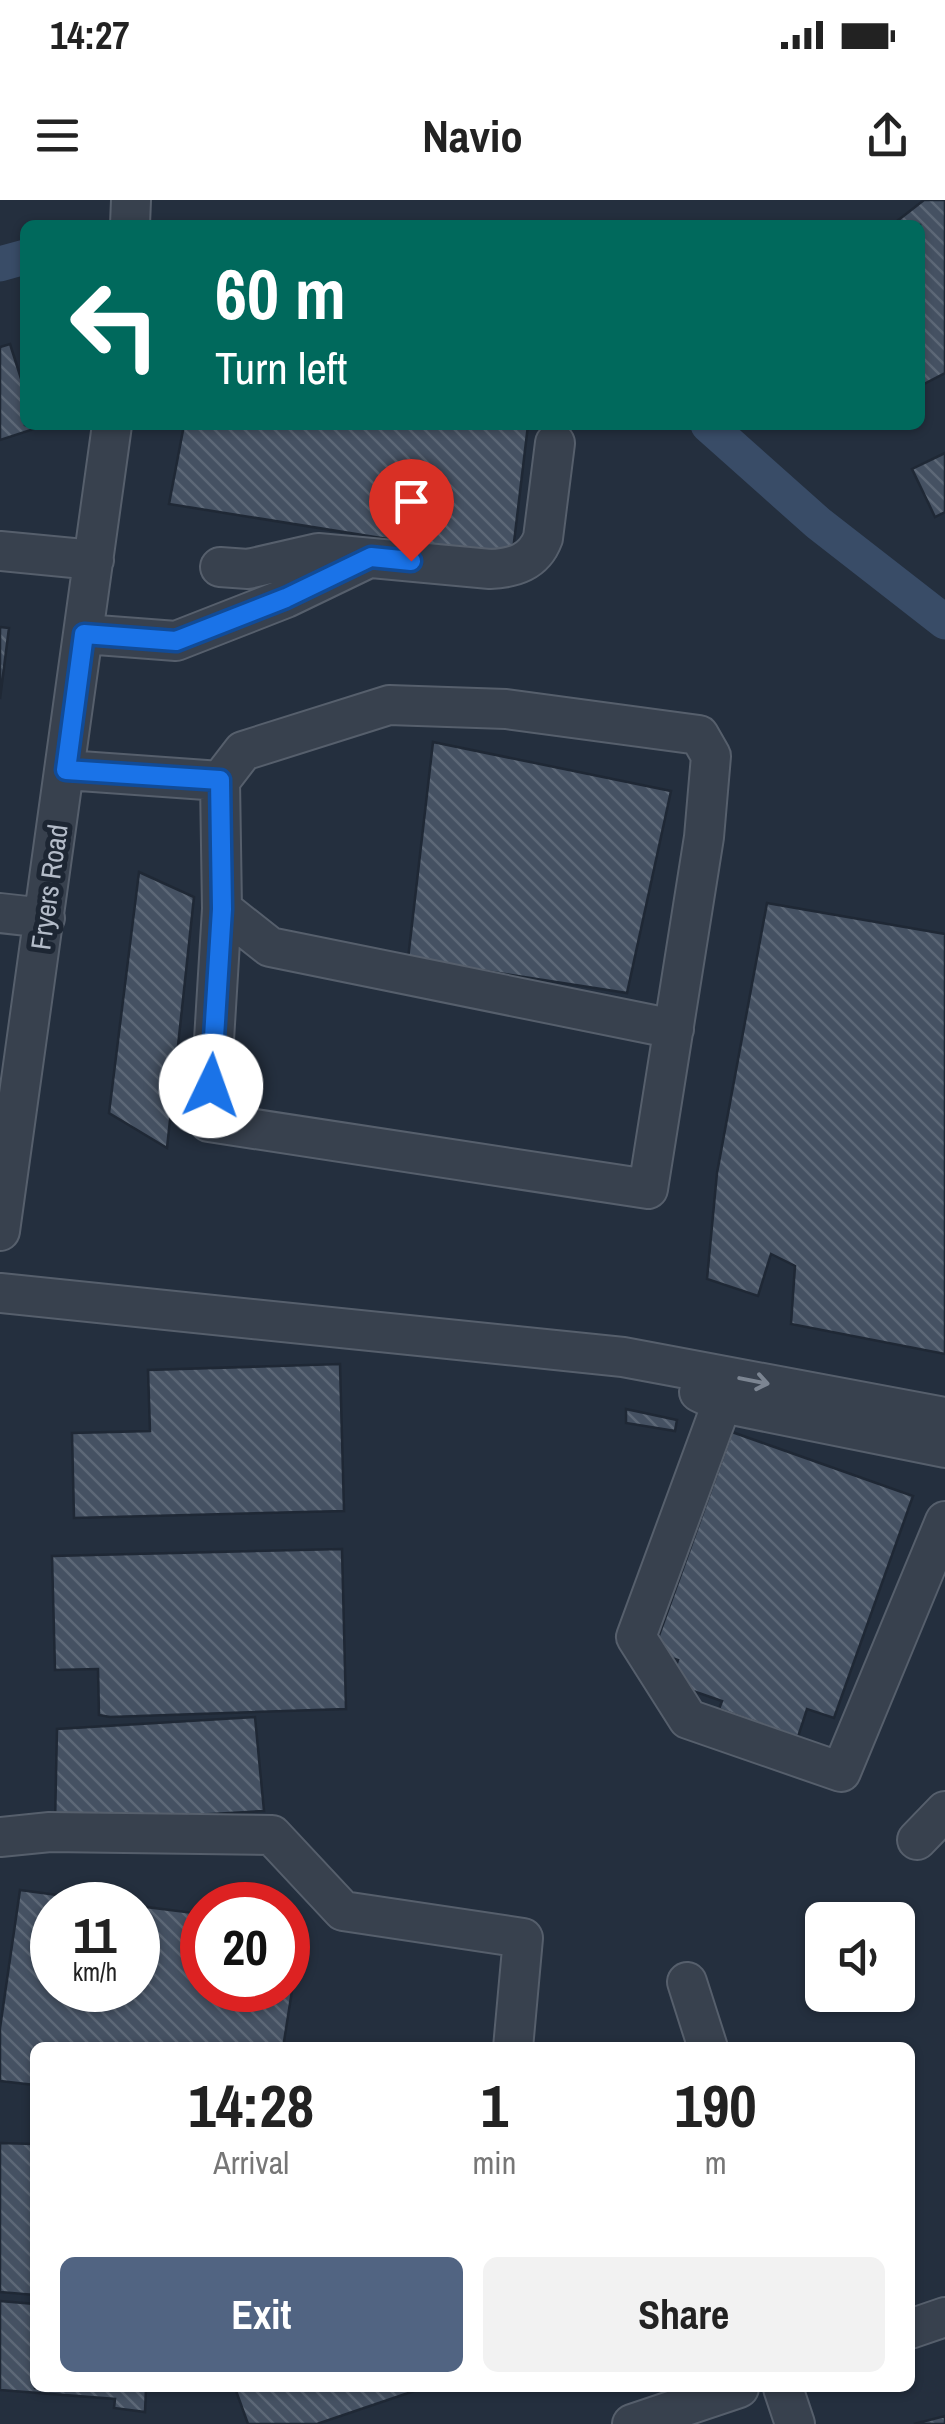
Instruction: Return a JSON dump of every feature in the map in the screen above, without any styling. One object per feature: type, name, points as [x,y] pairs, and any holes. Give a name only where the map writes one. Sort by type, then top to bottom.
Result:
[{"type":"street","name":"Fryers Road","points":[[0,1231],[111,430]]},
{"type":"street","points":[[220,567],[248,570],[318,553],[490,569],[528,559],[538,551],[543,538],[555,443]]},
{"type":"street","points":[[0,551],[94,560]]},
{"type":"street","points":[[84,634],[176,641],[286,598],[371,557]]},
{"type":"street","points":[[389,705],[506,709],[699,735],[711,756],[704,837],[648,1189],[208,1122],[222,909],[220,780],[243,751],[389,705]]},
{"type":"street","points":[[66,770],[220,780]]},
{"type":"street","points":[[222,909],[270,947],[674,1029]]},
{"type":"street","points":[[0,913],[44,918]]},
{"type":"street","points":[[0,1293],[623,1357],[945,1417]]},
{"type":"street","points":[[623,1357],[722,1402],[945,1448]]},
{"type":"street","points":[[722,1402],[636,1638],[688,1719],[841,1772],[945,1521]]},
{"type":"street","points":[[917,1840],[945,1811]]},
{"type":"street","points":[[0,1837],[50,1832],[272,1835],[343,1911],[523,1938],[514,2042]]},
{"type":"street","points":[[687,1982],[706,2042]]},
{"type":"street","points":[[915,2327],[945,2317]]},
{"type":"street","points":[[632,2424],[727,2392]]},
{"type":"street","points":[[784,2392],[795,2424]]},
{"type":"building","points":[[924,200],[945,200],[945,373],[925,383],[925,220],[898,220]]},
{"type":"building","points":[[10,344],[20,375],[20,430],[31,430],[0,440],[0,347]]},
{"type":"building","points":[[183,430],[527,430],[512,559],[169,504]]},
{"type":"building","points":[[945,453],[945,512],[935,517],[912,469]]},
{"type":"building","points":[[0,627],[9,628],[0,699]]},
{"type":"building","points":[[433,742],[671,791],[627,993],[408,959]]},
{"type":"building","points":[[139,872],[194,897],[167,1148],[109,1113]]},
{"type":"building","points":[[767,903],[945,934],[945,1354],[791,1324],[795,1266],[771,1254],[758,1296],[707,1279],[717,1173]]},
{"type":"building","points":[[340,1364],[344,1511],[74,1518],[72,1433],[150,1431],[148,1370]]},
{"type":"building","points":[[626,1409],[677,1420],[675,1431],[626,1423]]},
{"type":"building","points":[[732,1432],[913,1496],[834,1718],[807,1709],[798,1737],[719,1709],[722,1701],[670,1683],[678,1660],[653,1652]]},
{"type":"building","points":[[342,1549],[346,1709],[110,1717],[99,1715],[98,1669],[55,1670],[52,1556]]},
{"type":"building","points":[[255,1717],[264,1811],[55,1823],[57,1729]]},
{"type":"building","points":[[20,1890],[30,1891],[30,2012],[160,2012],[160,1909],[180,1911],[180,2012],[289,2012],[284,2042],[30,2042],[30,2084],[0,2081],[0,2028]]},
{"type":"building","points":[[0,2143],[30,2144],[30,2295],[0,2292]]},
{"type":"building","points":[[0,2301],[30,2304],[30,2392],[146,2392],[145,2412],[114,2408],[115,2399],[0,2390]]},
{"type":"building","points":[[236,2392],[411,2392],[317,2424],[248,2424]]},
{"type":"building","points":[[945,2416],[945,2424],[914,2424]]},
{"type":"waterway","points":[[0,264],[20,258]]},
{"type":"waterway","points":[[714,430],[818,523],[945,622]]},
{"type":"route","points":[[211,1086],[222,909],[220,780],[66,770],[84,634],[176,641],[306,590],[371,557],[411,561]]}]
